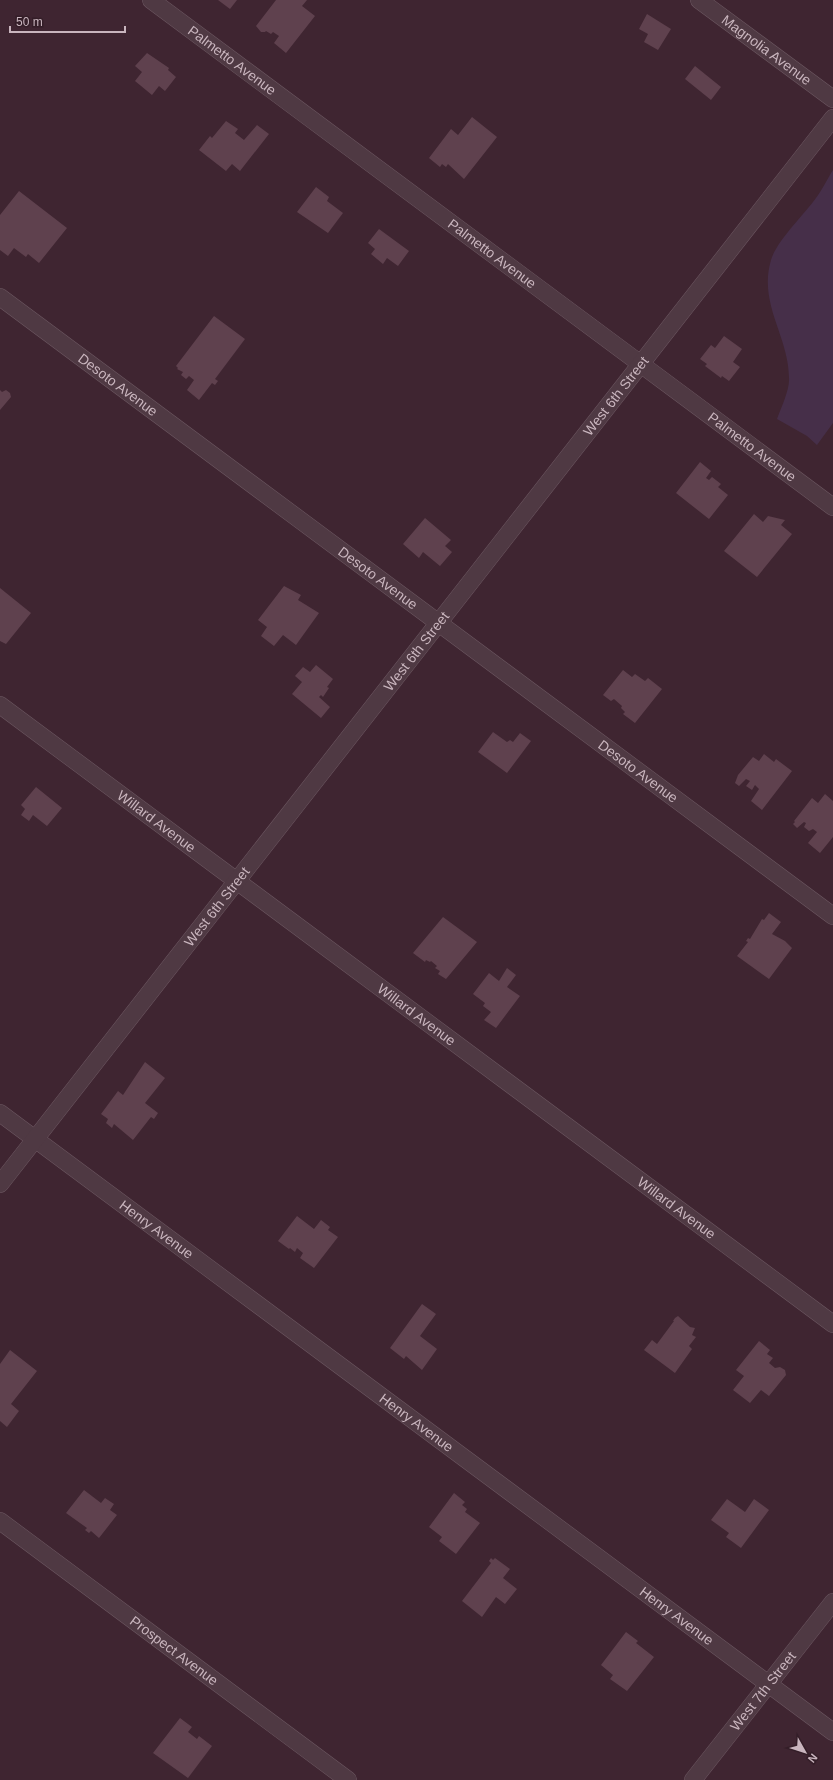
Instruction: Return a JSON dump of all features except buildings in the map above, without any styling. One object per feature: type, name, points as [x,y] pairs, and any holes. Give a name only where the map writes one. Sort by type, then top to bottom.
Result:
[{"type":"street","name":"Palmetto Avenue","points":[[151,0],[833,507]]},
{"type":"street","name":"Magnolia Avenue","points":[[699,0],[833,99]]},
{"type":"street","name":"West 6th Street","points":[[0,1184],[833,118]]},
{"type":"street","name":"Desoto Avenue","points":[[0,297],[833,916]]},
{"type":"street","name":"Willard Avenue","points":[[0,705],[833,1324]]},
{"type":"street","name":"Henry Avenue","points":[[0,1113],[833,1732]]},
{"type":"street","name":"Prospect Avenue","points":[[0,1521],[348,1780]]},
{"type":"street","name":"West 7th Street","points":[[693,1780],[833,1602]]},
{"type":"shaded area","points":[[833,170],[833,423],[817,445],[807,436],[777,419],[787,393],[789,378],[788,363],[771,306],[768,291],[768,276],[774,252],[791,228],[811,205]]}]
